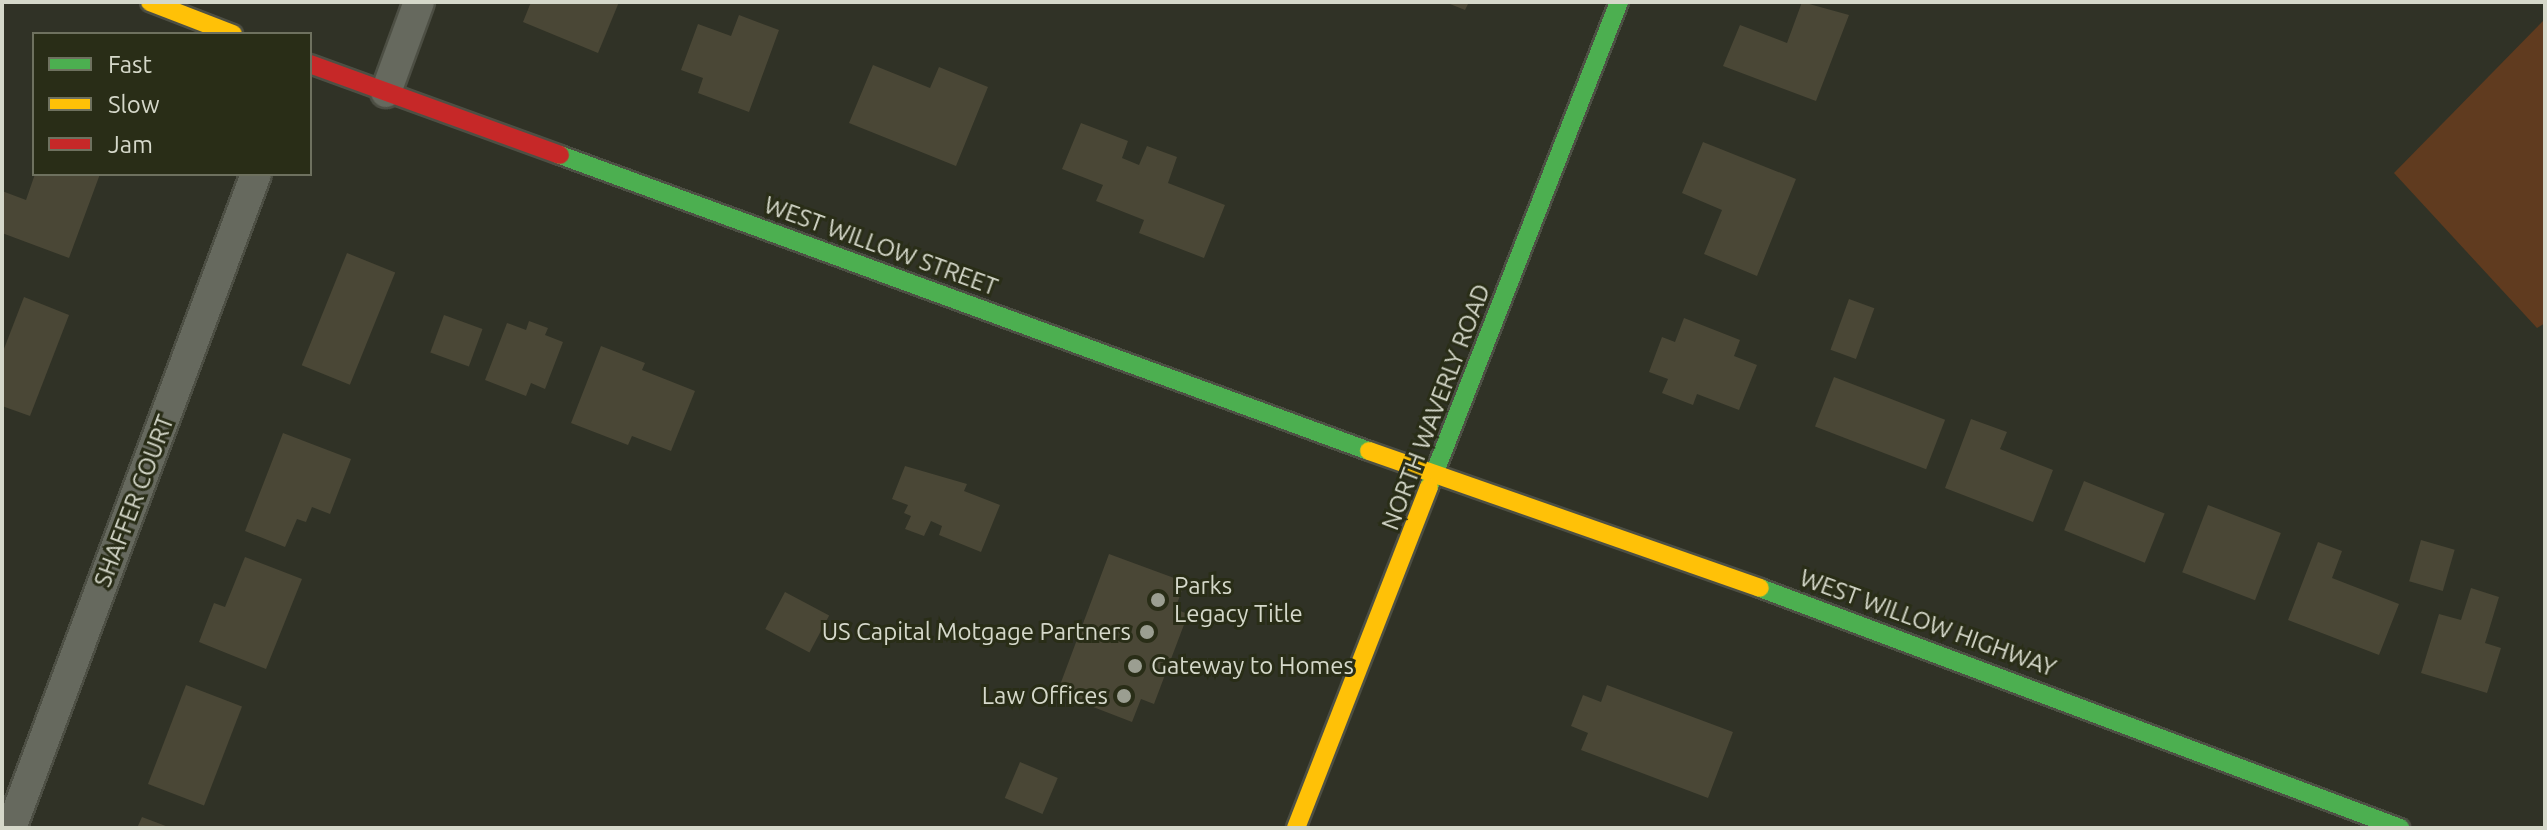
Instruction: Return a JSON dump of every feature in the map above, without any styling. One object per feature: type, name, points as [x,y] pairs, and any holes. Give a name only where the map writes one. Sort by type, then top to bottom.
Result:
[{"type":"street","points":[[150,2],[228,32]]},
{"type":"street","points":[[386,92],[419,2]]},
{"type":"street","name":"NORTH WAVERLY ROAD","points":[[1296,828],[1619,2]]},
{"type":"street","name":"WEST WILLOW STREET","points":[[312,65],[1436,474]]},
{"type":"street","name":"SHAFFER COURT","points":[[11,828],[255,176]]},
{"type":"street","name":"WEST WILLOW HIGHWAY","points":[[1436,474],[1816,607],[2400,828]]},
{"type":"shaded area","points":[[2545,19],[2545,323],[2537,328],[2394,173]]},
{"type":"building","points":[[531,2],[619,2],[598,53],[523,22]]},
{"type":"building","points":[[1445,2],[1469,2],[1465,10]]},
{"type":"building","points":[[1802,2],[1849,15],[1816,101],[1723,66],[1740,25],[1787,43]]},
{"type":"building","points":[[739,15],[779,30],[749,112],[698,93],[703,78],[681,70],[698,24],[731,36]]},
{"type":"building","points":[[873,65],[930,88],[939,67],[988,87],[956,166],[849,123]]},
{"type":"building","points":[[1081,123],[1128,141],[1122,158],[1139,165],[1147,146],[1177,157],[1168,183],[1225,205],[1204,258],[1139,233],[1144,220],[1096,201],[1103,185],[1062,169]]},
{"type":"building","points":[[1703,142],[1796,179],[1757,276],[1704,254],[1722,210],[1682,193]]},
{"type":"building","points":[[34,176],[99,176],[69,258],[2,233],[2,191],[26,200]]},
{"type":"building","points":[[347,253],[395,272],[350,385],[302,365]]},
{"type":"building","points":[[24,297],[69,315],[30,416],[2,406],[2,354]]},
{"type":"building","points":[[1849,299],[1874,308],[1856,359],[1831,350]]},
{"type":"building","points":[[444,315],[483,329],[469,367],[430,353]]},
{"type":"building","points":[[1684,318],[1740,340],[1734,356],[1757,365],[1739,410],[1697,394],[1693,405],[1662,393],[1668,379],[1649,372],[1662,337],[1675,342]]},
{"type":"building","points":[[529,321],[548,328],[545,335],[563,342],[545,389],[531,383],[526,396],[485,380],[507,323],[526,330]]},
{"type":"building","points":[[601,346],[645,363],[642,370],[695,391],[671,451],[632,436],[628,445],[571,423]]},
{"type":"building","points":[[1834,377],[1945,420],[1926,469],[1815,426]]},
{"type":"building","points":[[1971,419],[2007,432],[2000,449],[2053,470],[2033,522],[1945,488]]},
{"type":"building","points":[[283,433],[351,459],[330,514],[312,507],[306,522],[297,519],[285,547],[245,531]]},
{"type":"building","points":[[905,466],[967,484],[964,491],[1000,505],[981,552],[939,535],[942,526],[931,521],[924,536],[905,529],[911,516],[904,513],[908,505],[892,499]]},
{"type":"building","points":[[2084,481],[2165,514],[2145,563],[2064,530]]},
{"type":"building","points":[[2208,505],[2281,533],[2255,600],[2182,572]]},
{"type":"building","points":[[2421,540],[2455,550],[2443,591],[2409,581]]},
{"type":"building","points":[[2318,542],[2342,551],[2332,578],[2399,604],[2379,655],[2288,620]]},
{"type":"building","points":[[1109,554],[1185,582],[1175,609],[1188,614],[1154,704],[1141,699],[1132,722],[1057,693]]},
{"type":"building","points":[[245,557],[302,579],[266,669],[199,642],[214,603],[225,607]]},
{"type":"building","points":[[2471,588],[2499,597],[2485,643],[2501,648],[2487,693],[2421,673],[2439,614],[2461,620]]},
{"type":"building","points":[[785,592],[829,615],[809,653],[765,629]]},
{"type":"building","points":[[186,685],[242,707],[204,805],[148,784]]},
{"type":"building","points":[[1607,685],[1733,732],[1708,798],[1581,750],[1588,733],[1571,726],[1583,695],[1601,702]]},
{"type":"building","points":[[1020,762],[1058,778],[1043,814],[1005,798]]},
{"type":"building","points":[[142,817],[171,828],[137,828]]},
{"type":"traffic: fast","points":[[1429,487],[1619,2]]},
{"type":"traffic: fast","points":[[560,155],[1369,451]]},
{"type":"traffic: fast","points":[[1760,588],[2400,828]]},
{"type":"traffic: slow","points":[[150,2],[228,32]]},
{"type":"traffic: slow","points":[[1369,451],[1760,588]]},
{"type":"traffic: slow","points":[[1296,828],[1429,487]]},
{"type":"traffic: jam","points":[[312,65],[560,155]]},
{"type":"place","name":"Parks Legacy Title","points":[[1158,600]]},
{"type":"place","name":"US Capital Motgage Partners","points":[[1147,632]]},
{"type":"place","name":"Gateway to Homes","points":[[1135,666]]},
{"type":"place","name":"Law Offices","points":[[1124,696]]}]
